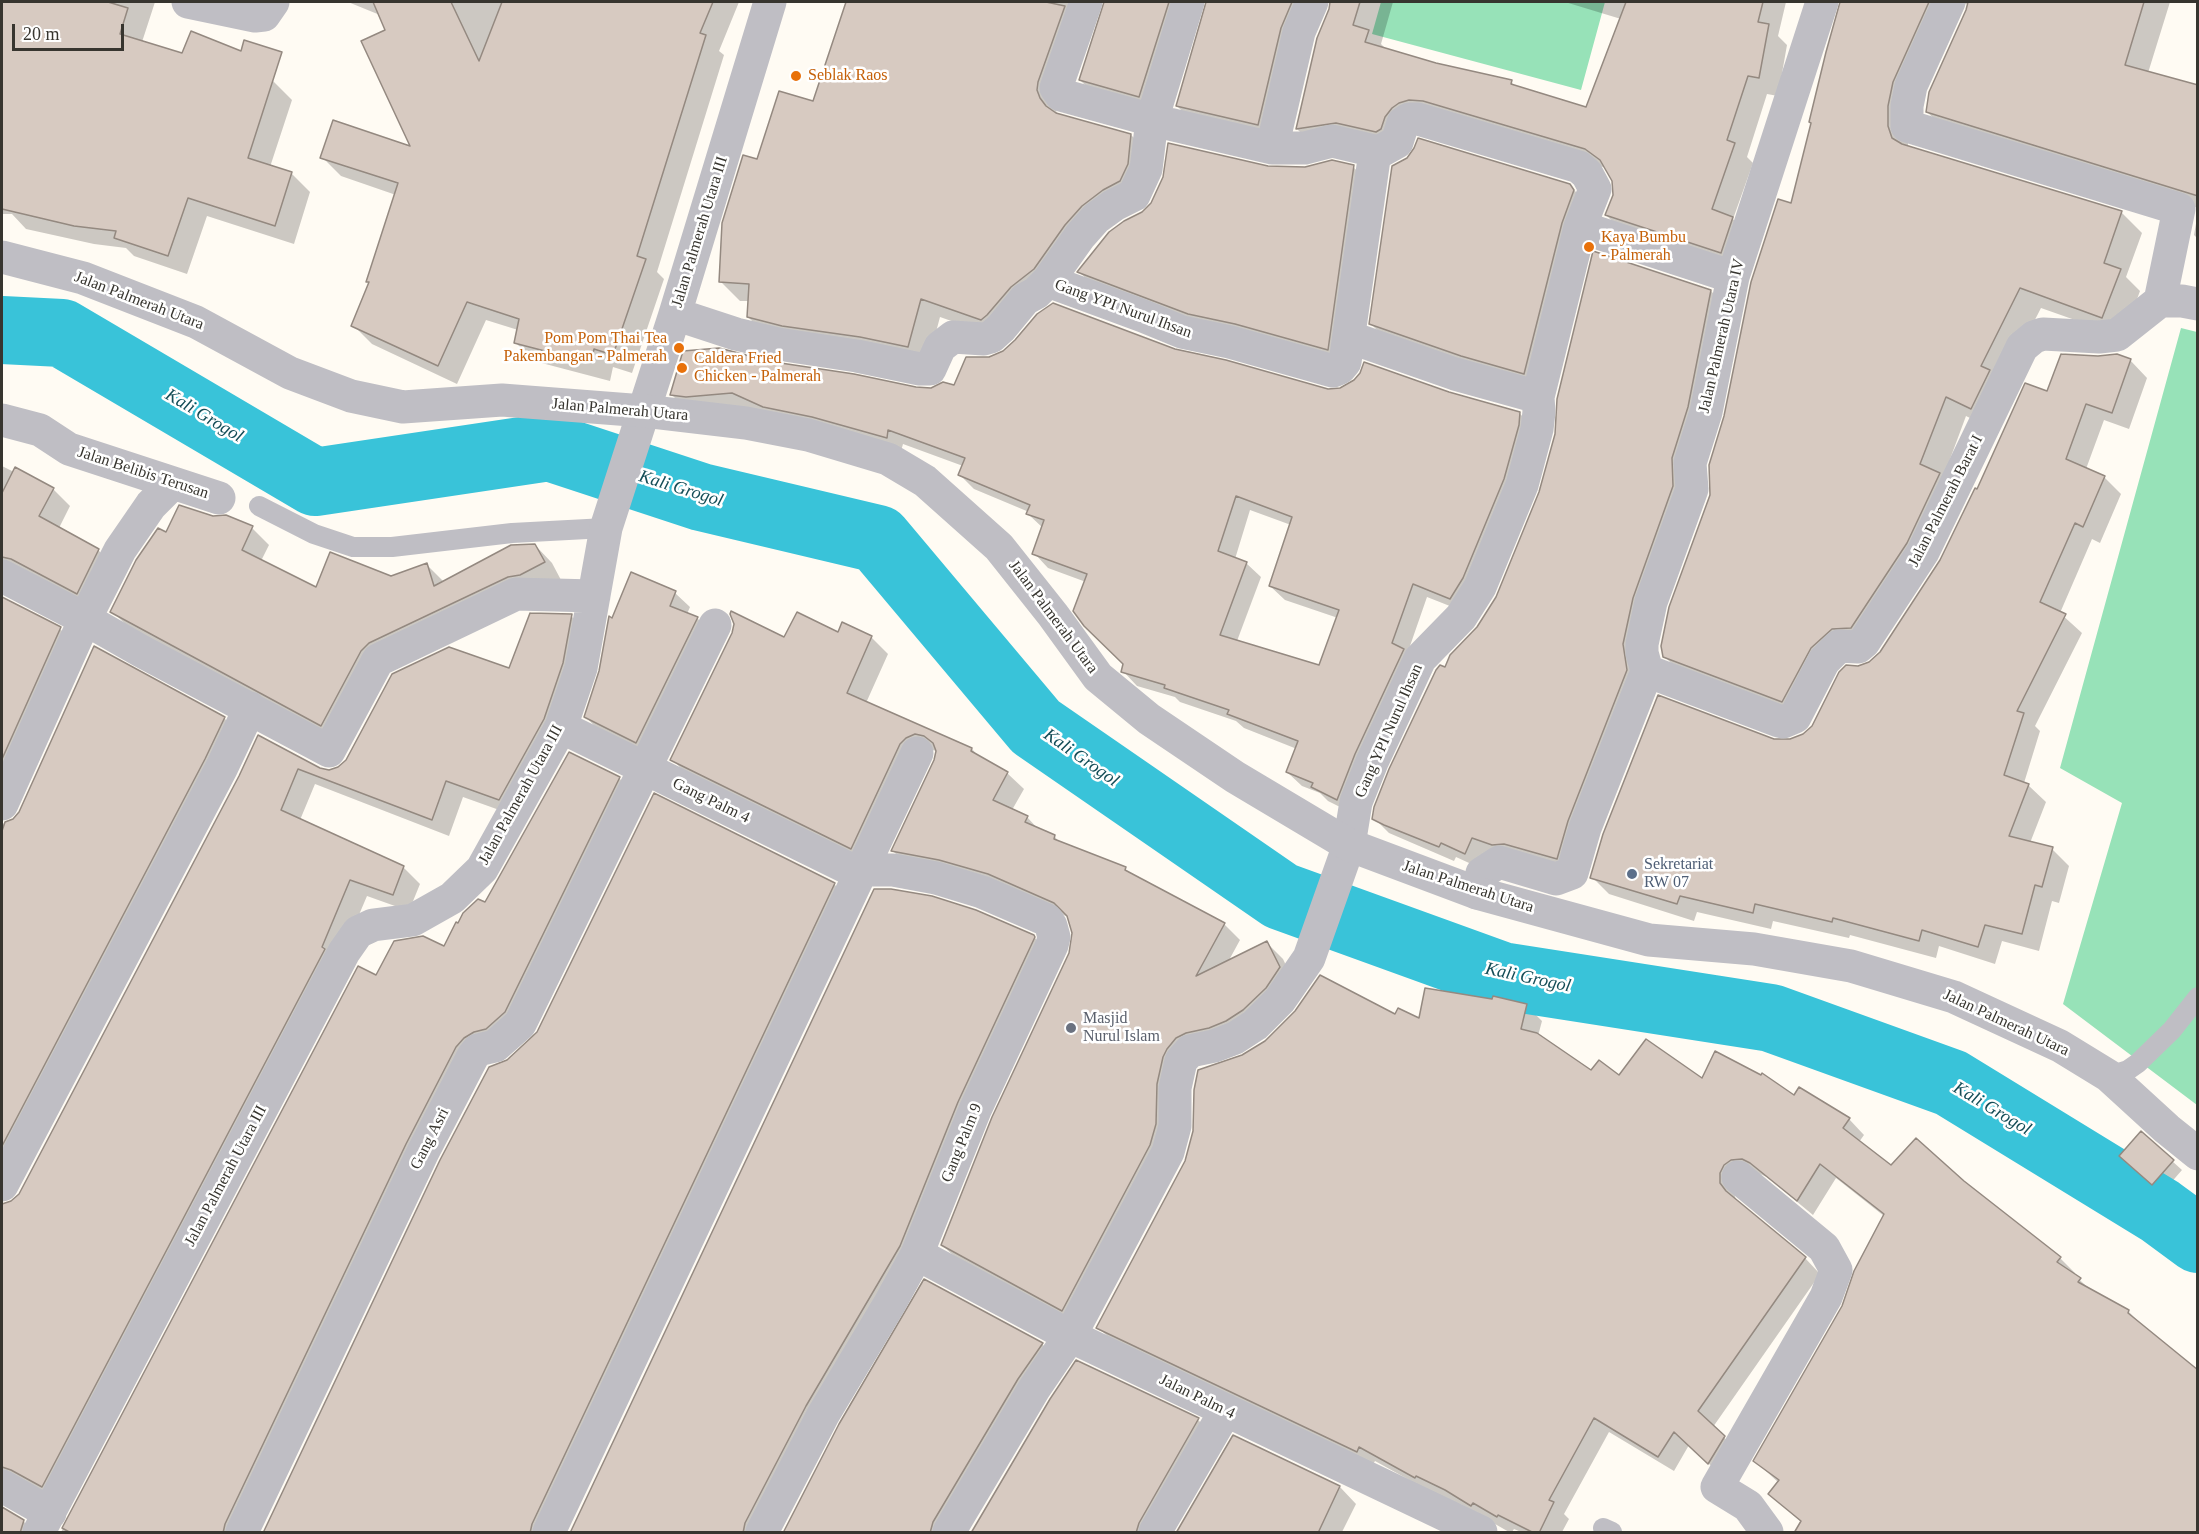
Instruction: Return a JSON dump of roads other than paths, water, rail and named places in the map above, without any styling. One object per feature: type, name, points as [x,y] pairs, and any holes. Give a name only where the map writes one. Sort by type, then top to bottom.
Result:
[{"type":"street","points":[[188,2],[255,16],[264,15],[273,2]]},
{"type":"street","name":"Jalan Palmerah Utara III","points":[[45,1523],[344,952],[358,932],[373,925],[413,920],[452,898],[482,869],[561,727],[581,668],[606,528],[675,314],[770,2]]},
{"type":"street","points":[[1086,2],[1056,88],[1061,95],[1152,120],[1272,148],[1305,148],[1332,141],[1379,152]]},
{"type":"street","name":"Gang YPI Nurul Ihsan","points":[[675,314],[736,334],[778,344],[925,369],[930,369],[940,347],[947,340],[953,338],[984,339],[997,333],[1025,299],[1048,282],[1080,236],[1096,218],[1114,205],[1134,195],[1146,170],[1152,120],[1188,2]]},
{"type":"street","points":[[1272,148],[1299,32],[1312,2]]},
{"type":"street","name":"Jalan Palmerah Utara IV","points":[[1647,671],[1642,644],[1651,602],[1692,489],[1690,463],[1706,412],[1733,277],[1822,2]]},
{"type":"street","points":[[1949,2],[1911,86],[1907,106],[1907,126],[2179,209],[2160,301],[2198,304]]},
{"type":"street","name":"Gang YPI Nurul Ihsan","points":[[949,1533],[1034,1389],[1070,1336],[1168,1152],[1175,1125],[1175,1088],[1181,1061],[1190,1051],[1214,1046],[1235,1038],[1255,1025],[1280,1000],[1309,958],[1349,845],[1356,802],[1364,782],[1420,659],[1461,617],[1480,587],[1521,485],[1537,429],[1538,397],[1580,227],[1595,189],[1587,174],[1579,167],[1418,119],[1409,119],[1403,123],[1397,142],[1379,152],[1374,159],[1350,337],[1345,362],[1333,371],[1230,342],[1182,332],[1048,282]]},
{"type":"street","points":[[1580,227],[1733,277]]},
{"type":"street","name":"Jalan Palmerah Utara","points":[[2,257],[83,278],[196,321],[290,374],[351,396],[403,407],[502,400],[644,411],[746,423],[808,435],[888,459],[926,480],[999,547],[1098,677],[1149,719],[1234,777],[1349,845],[1478,893],[1649,940],[1754,949],[1861,969],[1954,997],[2060,1046],[2109,1077],[2198,1154]]},
{"type":"street","name":"Jalan Palmerah Barat I","points":[[1647,671],[1779,721],[1783,722],[1795,717],[1824,660],[1839,646],[1858,647],[1864,642],[1923,552],[2022,347],[2034,337],[2043,334],[2099,338],[2117,335],[2160,301]]},
{"type":"street","points":[[1350,337],[1455,374],[1538,397]]},
{"type":"street","name":"Jalan Belibis Terusan","points":[[2,420],[40,430],[69,449],[219,498]]},
{"type":"street","points":[[2,803],[85,619],[120,550],[151,505],[172,484]]},
{"type":"street","points":[[2,576],[329,751],[378,660],[516,594],[594,596]]},
{"type":"street","name":"Gang Asri","points":[[242,1533],[423,1152],[473,1056],[478,1050],[495,1046],[520,1023],[715,625]]},
{"type":"street","points":[[1478,893],[1482,873],[1499,862],[1556,879],[1572,873],[1585,828],[1647,671]]},
{"type":"street","points":[[2,1185],[222,767],[250,708]]},
{"type":"street","name":"Gang Palm 4","points":[[561,727],[852,870],[862,872]]},
{"type":"street","points":[[549,1533],[917,753]]},
{"type":"street","name":"Gang Palm 9","points":[[762,1533],[823,1415],[917,1254],[975,1110],[1054,937],[1047,920],[982,892],[936,878],[893,870],[862,872]]},
{"type":"street","points":[[1738,1177],[1824,1248],[1836,1270],[1827,1297],[1717,1486],[1748,1506],[1767,1533]]},
{"type":"street","name":"Jalan Palm 4","points":[[917,1254],[1070,1336],[1481,1533]]},
{"type":"street","points":[[1155,1533],[1226,1410]]},
{"type":"street","points":[[2,1486],[45,1523]]},
{"type":"lane","points":[[259,506],[314,534],[353,547],[392,547],[512,533],[606,528]]},
{"type":"lane","points":[[2109,1077],[2128,1070],[2138,1063],[2172,1030],[2198,997]]},
{"type":"waterway","name":"Kali Grogol","points":[[2,330],[62,333],[315,482],[549,447],[701,497],[878,539],[1036,727],[1281,896],[1502,976],[1771,1018],[1951,1083],[2160,1211],[2198,1239]]},
{"type":"place","name":"Seblak Raos","points":[[796,76]]},
{"type":"place","name":"Kaya Bumbu - Palmerah","points":[[1589,247]]},
{"type":"place","name":"Pom Pom Thai Tea Pakembangan - Palmerah","points":[[679,348]]},
{"type":"place","name":"Caldera Fried Chicken - Palmerah","points":[[682,368]]},
{"type":"place","name":"Sekretariat RW 07","points":[[1632,874]]},
{"type":"place","name":"Masjid Nurul Islam","points":[[1071,1028]]}]
